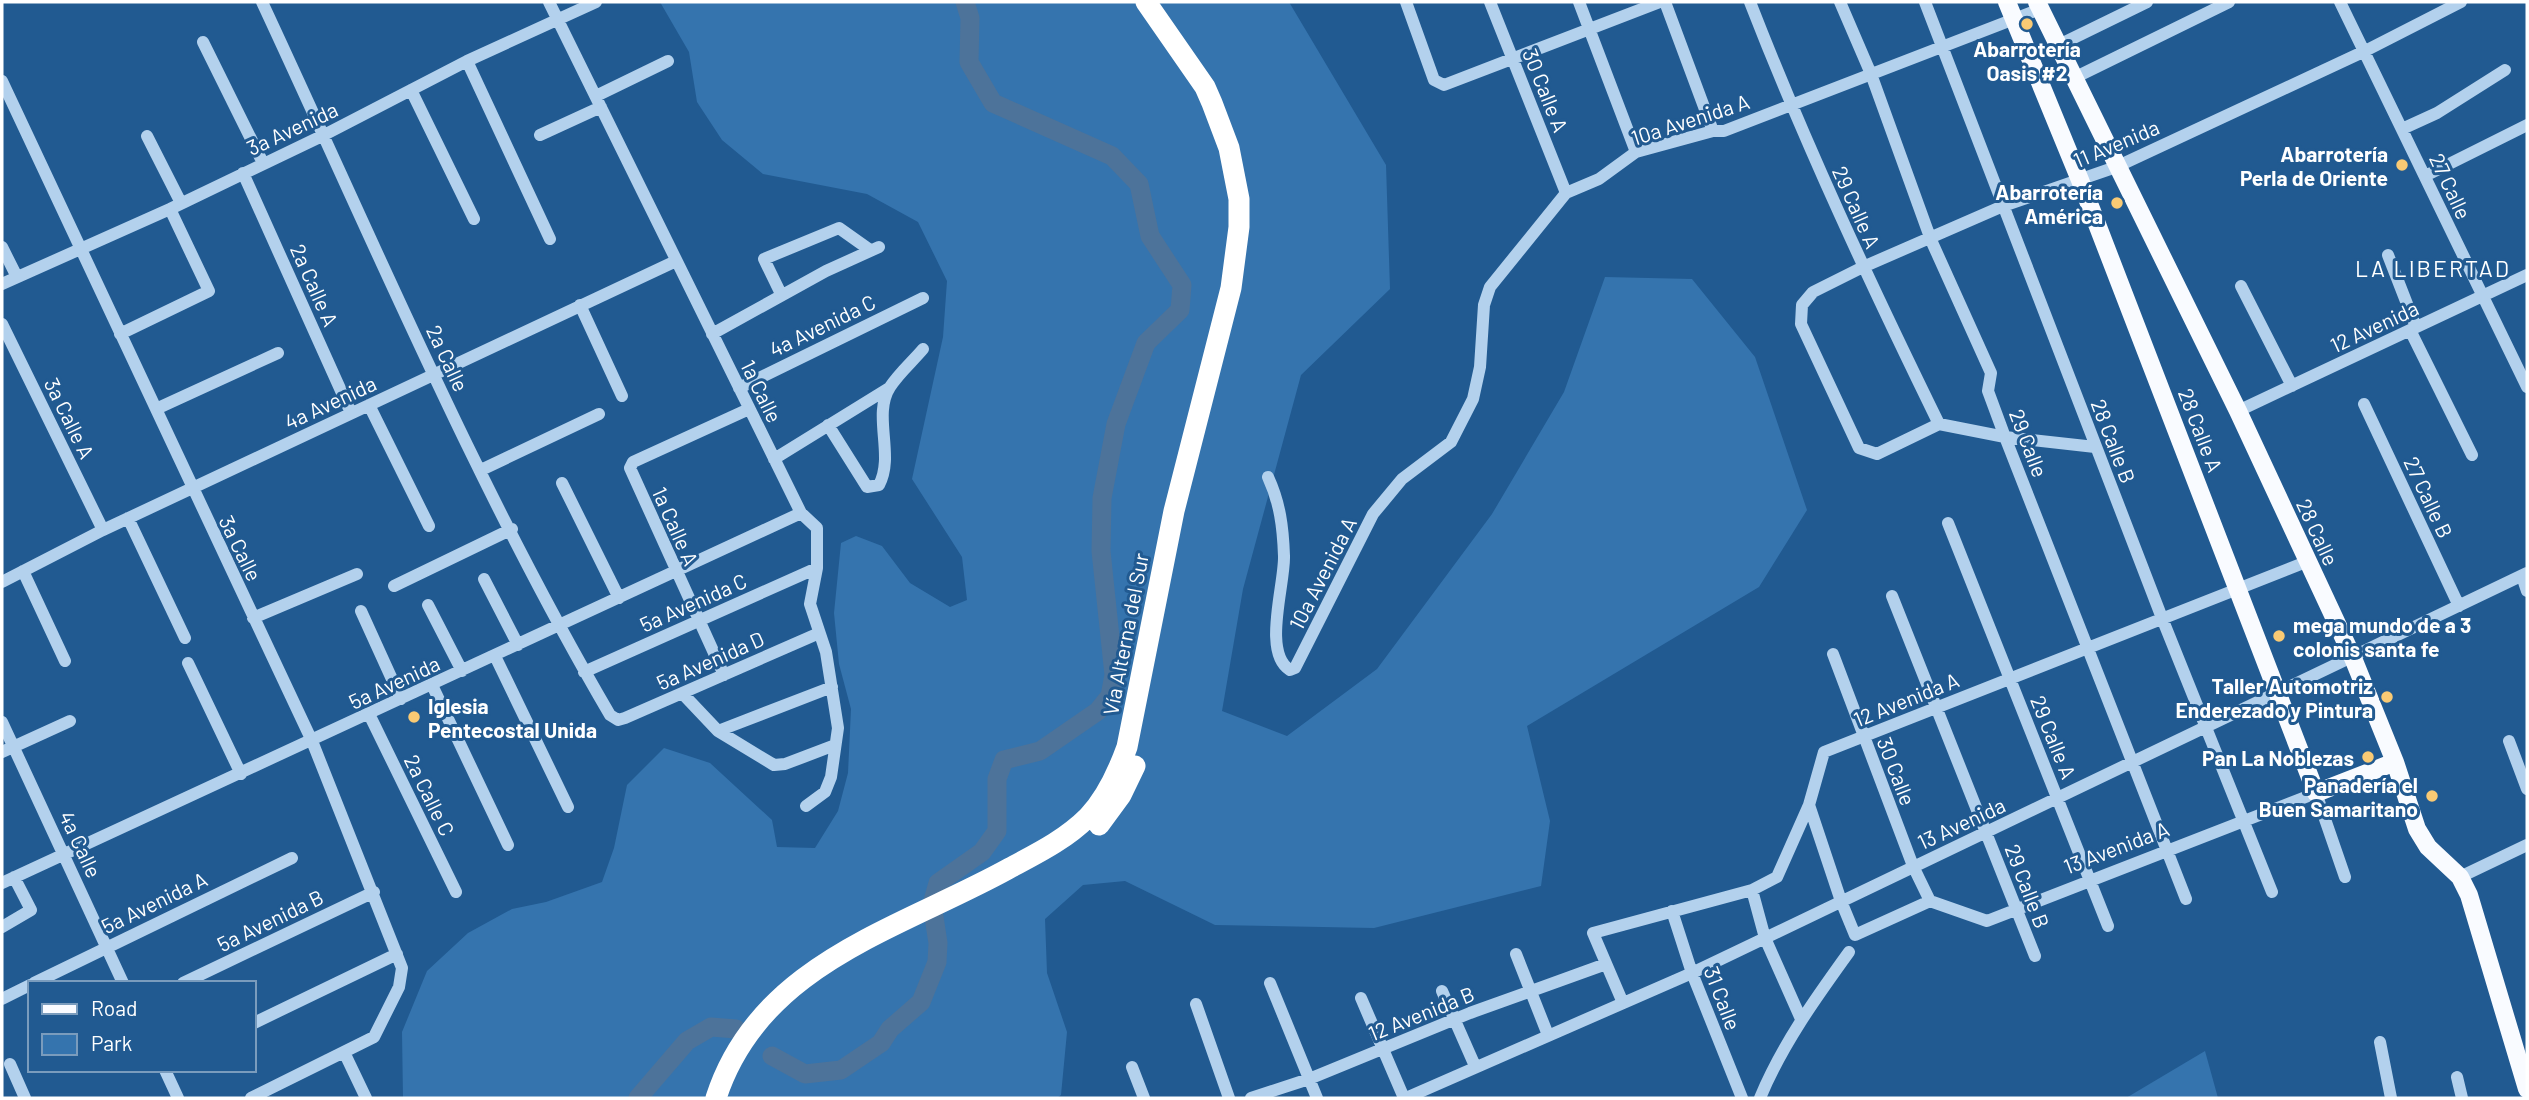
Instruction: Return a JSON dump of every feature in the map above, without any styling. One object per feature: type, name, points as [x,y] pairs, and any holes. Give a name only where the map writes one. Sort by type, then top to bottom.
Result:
[{"type":"highway","name":"Vía Alterna del Sur","points":[[1146,2],[1205,87],[1229,148],[1239,199],[1239,227],[1231,288],[1174,511],[1163,607]]},
{"type":"highway","name":"Vía Alterna del Sur","points":[[716,1098],[728,1086],[736,1050],[777,1009],[914,924],[1059,848],[1088,816],[1117,773],[1144,697],[1163,607],[1244,292],[1251,221],[1248,175],[1241,144],[1227,106],[1215,82],[1161,2]]},
{"type":"main road","name":"28 Calle A","points":[[2007,2],[2080,180],[2316,793]]},
{"type":"main road","name":"28 Calle","points":[[2038,5],[2238,411],[2353,658],[2423,840],[2460,877],[2469,895],[2526,1084]]},
{"type":"main road","name":"13 Avenida A","points":[[2316,793],[2395,762]]},
{"type":"street","name":"2a Calle","points":[[262,2],[433,374],[584,672],[610,715],[618,720]]},
{"type":"street","name":"1a Calle","points":[[549,2],[801,513],[817,528],[817,568],[810,604],[817,634],[826,652],[838,728],[831,777],[825,792],[806,806]]},
{"type":"street","name":"3a Avenida","points":[[2,284],[176,206],[324,135],[467,61],[596,2]]},
{"type":"street","points":[[1406,2],[1437,82],[1444,85],[1662,2],[1713,131]]},
{"type":"street","name":"30 Calle A","points":[[1490,2],[1566,193]]},
{"type":"street","points":[[1579,2],[1636,152]]},
{"type":"street","name":"29 Calle A","points":[[1750,2],[1790,105],[1863,267],[1939,424]]},
{"type":"street","name":"29 Calle","points":[[1840,2],[1871,74],[1931,240],[1991,373],[1988,391],[2005,437],[2186,899]]},
{"type":"street","name":"28 Calle B","points":[[1925,2],[2095,447],[2272,892]]},
{"type":"street","points":[[2059,45],[2147,2]]},
{"type":"street","points":[[2074,78],[2229,2]]},
{"type":"street","name":"27 Calle","points":[[2340,2],[2527,387]]},
{"type":"street","name":"11 Avenida","points":[[1939,424],[1877,454],[1858,448],[1801,324],[1802,305],[1813,292],[1863,267],[1931,240],[2003,206],[2116,167],[2365,51],[2461,2]]},
{"type":"street","name":"10a Avenida A","points":[[1268,477],[1282,516],[1284,560],[1276,627],[1277,651],[1290,670],[1295,668],[1373,514],[1402,479],[1451,442],[1475,388],[1480,367],[1484,305],[1490,287],[1566,193],[1599,179],[1636,152],[1713,131],[1724,131],[2014,19],[2038,5]]},
{"type":"street","points":[[203,42],[263,163]]},
{"type":"street","points":[[467,61],[550,239]]},
{"type":"street","points":[[540,135],[668,61]]},
{"type":"street","points":[[2402,129],[2437,113],[2505,70]]},
{"type":"street","name":"3a Calle","points":[[2,81],[191,488],[313,741],[402,968],[399,987],[374,1037],[344,1052]]},
{"type":"street","points":[[411,90],[474,219]]},
{"type":"street","points":[[2425,177],[2527,125]]},
{"type":"street","points":[[120,334],[209,291],[147,136]]},
{"type":"street","name":"2a Calle A","points":[[243,173],[351,413]]},
{"type":"street","points":[[712,334],[781,294],[875,248],[839,228],[764,259],[781,294]]},
{"type":"street","points":[[2,247],[17,277]]},
{"type":"street","points":[[2388,255],[2413,329],[2472,454]]},
{"type":"street","name":"4a Avenida","points":[[2,582],[128,518],[676,261]]},
{"type":"street","name":"12 Avenida","points":[[2238,411],[2527,275]]},
{"type":"street","points":[[2241,286],[2292,386]]},
{"type":"street","name":"4a Avenida C","points":[[739,388],[923,298]]},
{"type":"street","points":[[580,305],[622,396]]},
{"type":"street","name":"3a Calle A","points":[[2,324],[103,530]]},
{"type":"street","points":[[774,459],[889,387],[923,349]]},
{"type":"street","points":[[156,409],[278,353]]},
{"type":"street","points":[[828,425],[867,487],[879,485],[882,478],[884,405],[889,387]]},
{"type":"street","name":"27 Calle B","points":[[2364,404],[2459,607]]},
{"type":"street","points":[[369,405],[429,526]]},
{"type":"street","name":"1a Calle A","points":[[724,675],[630,468],[633,462],[749,409]]},
{"type":"street","points":[[481,470],[599,414]]},
{"type":"street","points":[[1939,424],[2005,437],[2095,447]]},
{"type":"street","points":[[562,483],[619,598]]},
{"type":"street","name":"5a Avenida","points":[[2,883],[801,513]]},
{"type":"street","points":[[128,518],[185,638]]},
{"type":"street","name":"29 Calle A","points":[[1948,523],[2108,926]]},
{"type":"street","points":[[394,586],[512,529]]},
{"type":"street","name":"12 Avenida A","points":[[1606,964],[1593,933],[1752,890],[1777,877],[1809,805],[1824,752],[2306,562]]},
{"type":"street","name":"5a Avenida C","points":[[584,672],[817,568]]},
{"type":"street","points":[[23,571],[65,661]]},
{"type":"street","points":[[253,618],[357,574]]},
{"type":"street","points":[[2524,574],[2527,592]]},
{"type":"street","name":"13 Avenida","points":[[1405,1098],[1692,973],[2524,574]]},
{"type":"street","points":[[484,579],[518,645]]},
{"type":"street","name":"29 Calle B","points":[[1892,596],[2035,956]]},
{"type":"street","points":[[428,605],[462,671]]},
{"type":"street","points":[[361,611],[401,699]]},
{"type":"street","name":"5a Avenida D","points":[[618,720],[817,634]]},
{"type":"street","name":"30 Calle","points":[[1833,654],[1913,866],[1930,901]]},
{"type":"street","points":[[495,656],[568,807]]},
{"type":"street","points":[[188,663],[241,774]]},
{"type":"street","points":[[432,685],[508,845]]},
{"type":"street","points":[[718,731],[832,687]]},
{"type":"street","points":[[682,693],[718,731],[774,765],[785,764],[835,745]]},
{"type":"street","name":"2a Calle C","points":[[369,714],[456,892]]},
{"type":"street","points":[[8,750],[70,721]]},
{"type":"street","name":"4a Calle","points":[[2,722],[8,750],[64,852],[122,981]]},
{"type":"street","points":[[2508,741],[2527,789]]},
{"type":"street","name":"13 Avenida A","points":[[1930,901],[1987,921],[2316,793]]},
{"type":"street","name":"28 Calle A","points":[[2316,793],[2345,877]]},
{"type":"street","points":[[1809,805],[1855,936],[1930,901]]},
{"type":"street","points":[[2460,877],[2527,845]]},
{"type":"street","name":"5a Avenida A","points":[[38,981],[292,858]]},
{"type":"street","points":[[2,927],[31,910],[14,877]]},
{"type":"street","points":[[1752,890],[1765,938],[1801,1019]]},
{"type":"street","name":"5a Avenida B","points":[[187,981],[374,891]]},
{"type":"street","name":"31 Calle","points":[[1672,911],[1692,973],[1742,1098]]},
{"type":"street","points":[[1760,1098],[1772,1069],[1801,1019],[1849,952]]},
{"type":"street","points":[[256,1022],[397,954]]},
{"type":"street","points":[[1516,954],[1548,1035]]},
{"type":"street","points":[[1606,964],[1623,1003]]},
{"type":"street","name":"12 Avenida B","points":[[1251,1098],[1309,1079],[1606,964]]},
{"type":"street","points":[[1270,983],[1317,1098]]},
{"type":"street","name":"5a Avenida A","points":[[2,999],[28,986]]},
{"type":"street","points":[[1442,991],[1475,1066]]},
{"type":"street","points":[[1361,998],[1405,1098]]},
{"type":"street","points":[[1196,1004],[1229,1098]]},
{"type":"street","points":[[2380,1042],[2391,1098]]},
{"type":"street","points":[[251,1098],[344,1052],[366,1098]]},
{"type":"street","points":[[10,1064],[25,1098]]},
{"type":"street","points":[[1132,1067],[1144,1098]]},
{"type":"street","points":[[166,1072],[177,1098]]},
{"type":"street","points":[[2457,1077],[2462,1098]]},
{"type":"green space","points":[[660,2],[1289,2],[1386,165],[1390,289],[1301,375],[1243,589],[1222,711],[1287,736],[1377,669],[1492,514],[1564,392],[1605,277],[1692,279],[1755,357],[1807,510],[1759,587],[1527,726],[1550,821],[1541,886],[1374,928],[1215,925],[1125,881],[1083,885],[1045,919],[1047,973],[1067,1032],[1061,1095],[1057,1098],[403,1098],[402,1032],[427,971],[468,933],[512,909],[546,902],[602,882],[614,848],[627,785],[664,748],[710,763],[772,820],[777,847],[815,848],[838,811],[848,773],[851,709],[839,664],[834,613],[841,543],[856,536],[882,546],[910,583],[950,607],[967,600],[962,557],[912,479],[943,337],[947,281],[918,222],[867,194],[763,174],[722,140],[697,102],[689,52]]},
{"type":"green space","points":[[2205,1051],[2218,1098],[2126,1098]]},
{"type":"waterway","points":[[772,1056],[805,1074],[841,1070],[881,1043],[890,1029],[921,1002],[937,962],[938,943],[932,904],[938,883],[982,852],[997,831],[997,779],[1004,760],[1040,751],[1098,711],[1110,696],[1114,675],[1101,551],[1102,498],[1116,424],[1146,343],[1180,310],[1182,285],[1150,236],[1139,184],[1112,156],[993,103],[969,62],[970,18],[965,2]]},
{"type":"waterway","points":[[638,1098],[687,1041],[711,1027],[736,1029]]},
{"type":"place","name":"Abarrotería Oasis #2","points":[[2027,24]]},
{"type":"place","name":"Abarrotería Perla de Oriente","points":[[2402,165]]},
{"type":"place","name":"Abarrotería América","points":[[2117,203]]},
{"type":"place","name":"mega mundo de a 3 colonis santa fe","points":[[2279,636]]},
{"type":"place","name":"Taller Automotriz Enderezado y Pintura","points":[[2387,697]]},
{"type":"place","name":"Iglesia Pentecostal Unida","points":[[414,717]]},
{"type":"place","name":"Pan La Noblezas","points":[[2368,757]]},
{"type":"place","name":"Panadería el Buen Samaritano","points":[[2432,796]]},
{"type":"district","name":"LA LIBERTAD","points":[[2433,268]]}]
